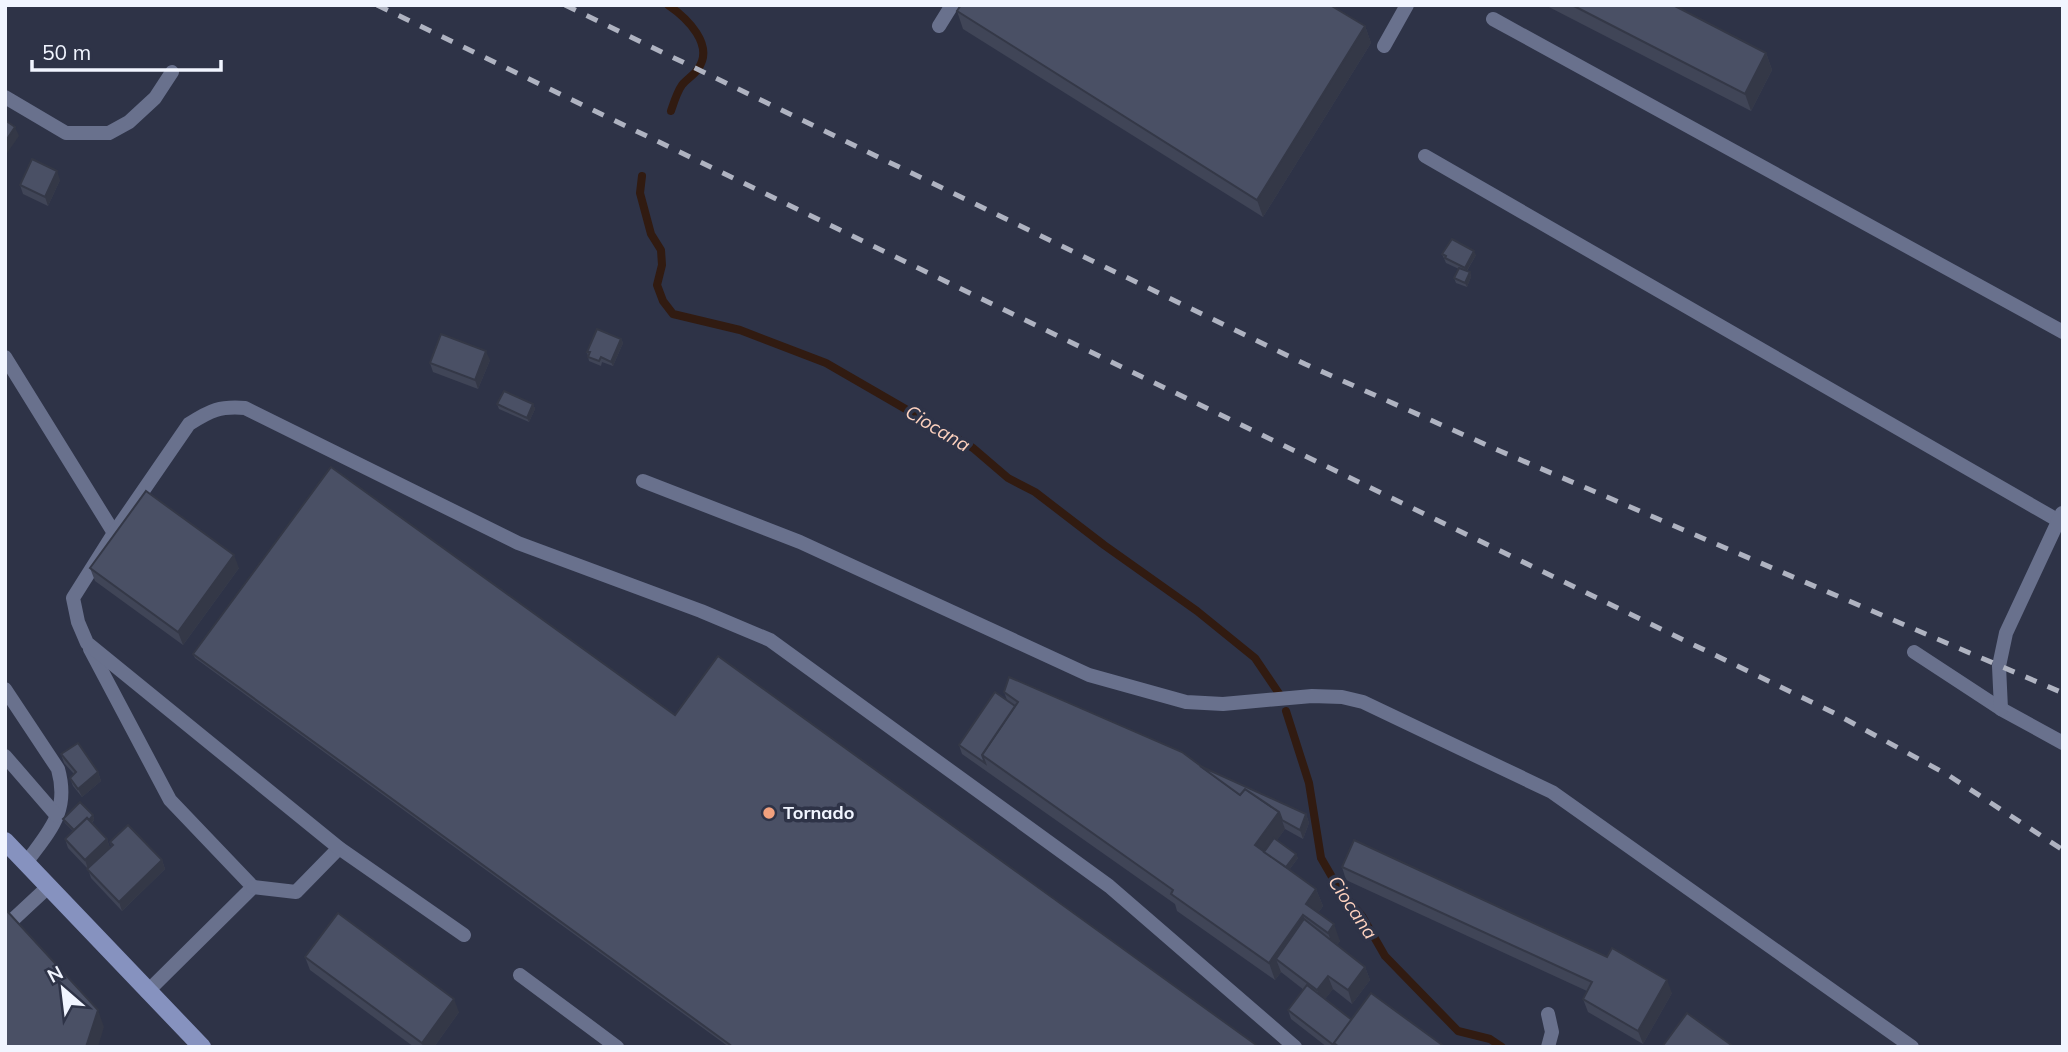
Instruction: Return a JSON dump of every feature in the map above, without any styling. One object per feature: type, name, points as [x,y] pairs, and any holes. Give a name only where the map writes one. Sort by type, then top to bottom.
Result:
[{"type":"main road","points":[[5,841],[202,1047]]},
{"type":"lane","points":[[939,26],[952,5]]},
{"type":"lane","points":[[1384,46],[1407,5]]},
{"type":"lane","points":[[1493,19],[2063,332]]},
{"type":"lane","points":[[5,97],[66,133],[109,133],[129,122],[155,98],[172,72]]},
{"type":"lane","points":[[1425,156],[2061,517],[2006,633],[1999,666],[2001,709]]},
{"type":"lane","points":[[5,357],[114,533]]},
{"type":"lane","points":[[338,848],[296,892],[253,887],[170,800],[78,622],[73,598],[114,533],[189,424],[205,413],[223,406],[245,408],[518,543],[701,611],[770,640],[1109,886],[1295,1047]]},
{"type":"lane","points":[[643,481],[800,542],[1089,675],[1186,702],[1223,704],[1312,696],[1342,697],[1363,702],[1552,792],[1912,1047]]},
{"type":"lane","points":[[87,643],[338,848],[464,935]]},
{"type":"lane","points":[[1914,652],[2001,709],[2063,743]]},
{"type":"lane","points":[[5,689],[58,769],[63,799],[57,816],[26,863]]},
{"type":"lane","points":[[5,756],[57,816]]},
{"type":"lane","points":[[5,927],[48,887]]},
{"type":"lane","points":[[147,992],[253,887]]},
{"type":"lane","points":[[520,975],[617,1047]]},
{"type":"lane","points":[[1548,1014],[1552,1032],[1548,1047]]},
{"type":"building","points":[[961,5],[1330,5],[1365,26],[1257,200],[957,11]]},
{"type":"building","points":[[1572,5],[1673,5],[1766,53],[1745,94]]},
{"type":"building","points":[[5,120],[15,127],[5,142]]},
{"type":"building","points":[[32,159],[57,171],[45,197],[20,185]]},
{"type":"building","points":[[1452,239],[1474,251],[1465,268],[1442,254]]},
{"type":"building","points":[[1459,268],[1470,272],[1465,283],[1454,278]]},
{"type":"building","points":[[597,329],[621,339],[611,362],[601,357],[599,361],[588,357],[590,352],[587,352]]},
{"type":"building","points":[[441,334],[486,351],[475,380],[430,363]]},
{"type":"building","points":[[504,391],[533,404],[527,418],[497,404]]},
{"type":"building","points":[[331,467],[675,715],[718,656],[1259,1047],[733,1047],[193,654]]},
{"type":"building","points":[[146,491],[234,555],[178,632],[90,568]]},
{"type":"building","points":[[1009,677],[1182,752],[1240,795],[1245,789],[1279,812],[1255,845],[1316,889],[1306,904],[1334,924],[1328,933],[1303,915],[1269,963],[1171,894],[1173,890],[982,755],[1018,702],[1004,692]]},
{"type":"building","points":[[995,692],[1015,706],[982,755],[985,763],[959,745]]},
{"type":"building","points":[[78,743],[98,772],[78,789],[70,778],[76,772],[61,754]]},
{"type":"building","points":[[1200,766],[1306,814],[1300,830],[1282,820],[1279,812],[1245,789],[1240,795]]},
{"type":"building","points":[[80,802],[93,815],[74,830],[63,819]]},
{"type":"building","points":[[87,818],[107,839],[85,860],[65,839]]},
{"type":"building","points":[[128,825],[162,860],[119,902],[87,869],[113,845],[110,842]]},
{"type":"building","points":[[1274,838],[1296,854],[1286,867],[1264,852]]},
{"type":"building","points":[[1354,840],[1607,957],[1612,948],[1667,980],[1638,1031],[1583,999],[1592,982],[1342,867]]},
{"type":"building","points":[[7,911],[98,1010],[86,1047],[5,1047]]},
{"type":"building","points":[[338,913],[454,999],[422,1043],[305,957]]},
{"type":"building","points":[[1304,919],[1365,967],[1348,990],[1328,976],[1317,990],[1276,959]]},
{"type":"building","points":[[1307,985],[1352,1020],[1334,1043],[1336,1047],[1288,1010]]},
{"type":"building","points":[[1371,993],[1445,1047],[1339,1047],[1334,1043]]},
{"type":"building","points":[[1687,1013],[1734,1047],[1662,1047]]},
{"type":"waterway","name":"Ciocana","points":[[668,5],[690,25],[701,42],[703,51],[698,69],[680,88],[671,111]]},
{"type":"waterway","name":"Ciocana","points":[[642,176],[640,193],[651,234],[661,250],[662,265],[657,285],[663,301],[673,314],[740,330],[826,363],[973,448],[1008,478],[1035,492],[1197,611],[1255,658],[1280,695]]},
{"type":"waterway","name":"Ciocana","points":[[1286,711],[1309,783],[1321,858],[1339,889],[1362,916],[1385,956],[1458,1031],[1490,1039],[1502,1047]]},
{"type":"railway","points":[[377,5],[1836,714],[1948,775],[2063,850]]},
{"type":"railway","points":[[565,5],[1305,364],[1500,451],[2063,693]]},
{"type":"place","name":"Tornado","points":[[769,813]]}]
